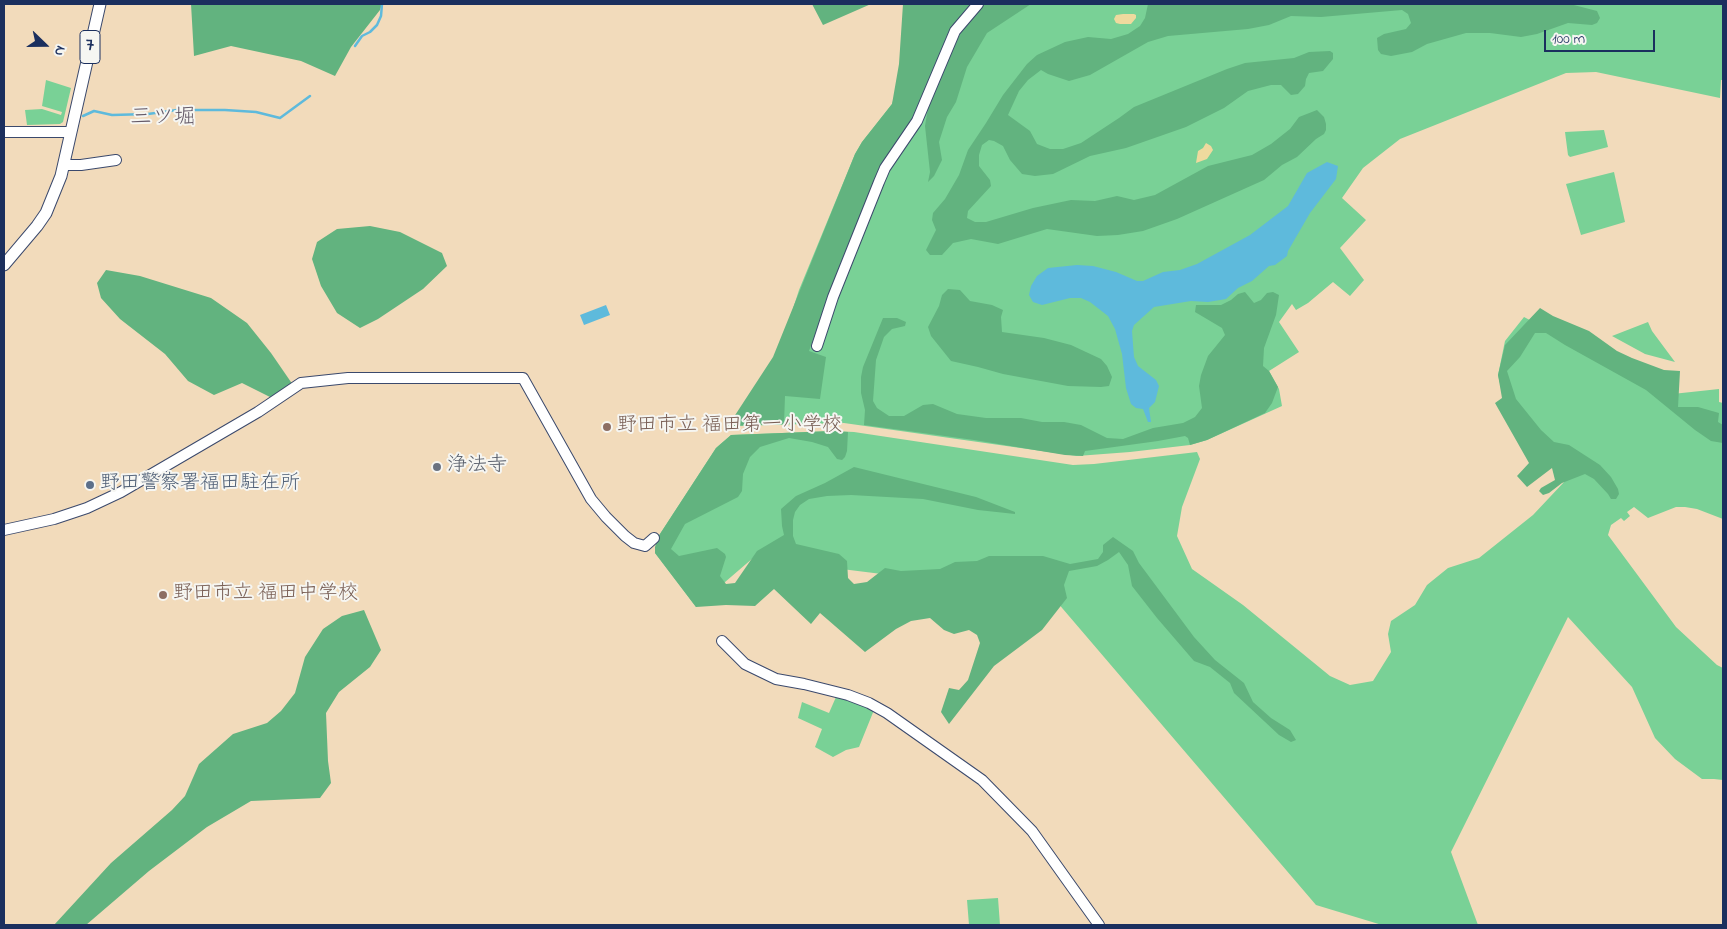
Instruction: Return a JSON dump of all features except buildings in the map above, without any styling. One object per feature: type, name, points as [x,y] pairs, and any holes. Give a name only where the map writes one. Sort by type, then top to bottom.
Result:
[{"type":"main road","name":"7","points":[[4,265],[37,226],[46,213],[57,189],[65,164],[100,4]]},
{"type":"street","points":[[817,346],[833,297],[885,168],[917,121],[955,31],[978,4]]},
{"type":"street","points":[[4,132],[71,132]]},
{"type":"street","points":[[65,164],[81,165],[116,160]]},
{"type":"street","points":[[4,530],[54,519],[87,508],[121,492],[258,412],[301,383],[348,378],[523,378],[591,499],[606,517],[634,543],[645,546],[654,538]]},
{"type":"street","points":[[722,641],[745,664],[776,679],[848,694],[887,712],[982,780],[1032,831],[1099,925]]},
{"type":"green space","points":[[191,4],[382,4],[380,10],[351,47],[335,76],[301,61],[231,46],[194,56]]},
{"type":"green space","points":[[812,4],[871,4],[823,25]]},
{"type":"green space","points":[[903,4],[972,4],[952,29],[944,43],[918,109],[909,126],[885,158],[840,264],[809,351],[826,357],[820,399],[785,396],[784,424],[728,426],[773,357],[855,154],[862,142],[892,104],[899,64]]},
{"type":"green space","points":[[924,4],[1723,4],[1723,80],[1721,80],[1720,98],[1596,72],[1566,73],[1400,139],[1363,168],[1342,198],[1366,220],[1340,248],[1364,280],[1350,296],[1333,282],[1308,303],[1296,310],[1292,304],[1279,322],[1299,352],[1269,371],[1279,389],[1282,406],[1207,440],[1190,445],[1077,456],[844,423],[735,426],[773,370],[799,290],[855,154],[862,142],[892,104]]},
{"type":"green space","points":[[984,4],[1031,4],[987,33],[967,67],[956,102],[947,117],[939,142],[942,160],[934,176],[928,182],[930,172],[925,126],[928,108],[953,46]]},
{"type":"green space","points":[[1148,4],[1570,4],[1597,11],[1600,18],[1597,23],[1592,25],[1568,23],[1537,34],[1521,37],[1490,33],[1466,33],[1427,44],[1412,52],[1391,56],[1381,54],[1378,50],[1377,38],[1384,34],[1406,29],[1411,23],[1408,14],[1402,10],[1321,17],[1291,16],[1269,25],[1248,29],[1168,36],[1148,42],[1090,75],[1069,81],[1041,70],[1028,80],[1019,91],[1008,115],[1030,131],[1037,144],[1050,149],[1063,149],[1081,143],[1134,107],[1227,69],[1245,63],[1294,58],[1309,52],[1330,51],[1333,53],[1333,59],[1323,71],[1309,73],[1305,86],[1298,94],[1291,95],[1281,85],[1271,85],[1248,91],[1224,108],[1186,127],[1126,148],[1090,156],[1053,174],[1035,176],[1022,174],[1010,160],[1003,146],[989,140],[982,145],[979,155],[979,166],[990,180],[991,186],[968,211],[967,218],[975,222],[986,222],[1033,208],[1071,200],[1095,201],[1117,196],[1134,200],[1155,195],[1208,166],[1252,155],[1271,144],[1290,129],[1299,117],[1317,110],[1324,117],[1326,130],[1324,134],[1297,157],[1282,165],[1264,180],[1177,219],[1143,231],[1097,236],[1047,229],[998,244],[971,239],[953,243],[942,255],[930,255],[926,250],[936,230],[932,220],[933,213],[945,199],[959,175],[968,150],[1003,95],[1027,64],[1037,55],[1065,42],[1088,37],[1111,39],[1128,34],[1140,26],[1145,18]]},
{"type":"green space","points":[[46,80],[71,88],[63,122],[60,124],[27,125],[25,110],[42,109],[61,115],[62,112],[42,106]]},
{"type":"green space","points":[[1604,130],[1608,147],[1570,157],[1568,155],[1565,132]]},
{"type":"green space","points":[[1614,172],[1625,222],[1581,235],[1566,184]]},
{"type":"green space","points":[[370,226],[400,232],[442,253],[447,266],[423,289],[378,319],[360,328],[337,313],[321,286],[312,259],[317,242],[337,229]]},
{"type":"green space","points":[[106,270],[140,276],[211,298],[247,323],[293,385],[272,398],[242,383],[214,395],[188,381],[165,354],[120,319],[101,298],[97,283]]},
{"type":"green space","points":[[948,289],[960,290],[970,301],[992,305],[1003,310],[1001,317],[1002,332],[1044,338],[1071,345],[1101,359],[1112,377],[1109,386],[1068,386],[1003,374],[951,361],[931,336],[928,327],[939,306],[942,295]]},
{"type":"green space","points":[[1245,292],[1254,303],[1261,300],[1267,293],[1273,292],[1279,295],[1276,315],[1264,348],[1263,366],[1269,371],[1278,387],[1272,403],[1265,413],[1207,440],[1190,445],[1188,438],[1185,436],[1085,451],[1083,456],[1065,455],[864,425],[865,410],[861,393],[861,377],[863,367],[883,318],[897,318],[906,322],[905,326],[892,329],[884,337],[876,360],[873,401],[877,408],[889,416],[904,416],[923,405],[933,404],[957,414],[986,418],[1021,418],[1042,422],[1064,422],[1081,425],[1107,438],[1123,439],[1153,428],[1183,423],[1195,417],[1202,408],[1199,386],[1201,375],[1208,356],[1225,335],[1222,328],[1195,312],[1196,305],[1221,305],[1238,294]]},
{"type":"green space","points":[[1540,308],[1553,316],[1589,331],[1617,351],[1632,358],[1664,370],[1680,371],[1678,407],[1698,407],[1719,413],[1718,422],[1723,425],[1723,443],[1711,441],[1695,430],[1646,390],[1546,333],[1535,333],[1520,357],[1507,371],[1516,399],[1541,430],[1554,442],[1569,445],[1600,465],[1611,477],[1619,494],[1616,499],[1611,499],[1594,479],[1585,474],[1562,483],[1549,493],[1543,495],[1539,491],[1541,488],[1555,480],[1552,468],[1527,487],[1517,476],[1529,463],[1495,403],[1502,398],[1498,375],[1505,345]]},
{"type":"green space","points":[[1524,317],[1643,378],[1654,396],[1719,389],[1719,402],[1723,403],[1723,519],[1697,509],[1685,507],[1676,507],[1648,518],[1634,507],[1627,512],[1630,516],[1624,521],[1621,518],[1611,525],[1608,535],[1676,627],[1717,665],[1723,668],[1723,780],[1702,779],[1675,759],[1655,738],[1632,687],[1568,617],[1451,852],[1478,925],[1382,925],[1316,905],[1051,595],[753,558],[696,607],[655,553],[658,537],[716,448],[731,435],[833,431],[854,432],[1073,465],[1197,452],[1200,459],[1182,507],[1177,536],[1192,569],[1243,605],[1330,676],[1350,685],[1373,681],[1391,652],[1388,634],[1391,621],[1415,605],[1427,585],[1448,568],[1479,558],[1533,515],[1581,464],[1541,437],[1501,388],[1498,375],[1505,341]]},
{"type":"green space","points":[[1648,322],[1652,331],[1675,362],[1645,354],[1612,336]]},
{"type":"green space","points":[[848,432],[847,451],[842,460],[837,459],[828,447],[789,438],[760,447],[750,457],[743,474],[742,491],[738,497],[685,524],[671,549],[679,556],[717,548],[726,557],[720,576],[726,584],[735,583],[757,551],[784,535],[781,509],[796,496],[854,467],[976,497],[1015,512],[1015,514],[978,510],[923,499],[851,495],[809,499],[800,505],[795,512],[793,536],[796,544],[839,554],[847,561],[848,578],[854,584],[867,582],[885,568],[901,571],[940,569],[955,562],[977,561],[989,556],[1043,556],[1070,564],[1098,559],[1103,552],[1103,545],[1113,537],[1133,551],[1139,563],[1194,637],[1215,660],[1244,683],[1253,702],[1271,718],[1290,730],[1296,740],[1291,742],[1279,735],[1234,693],[1230,683],[1210,667],[1194,661],[1132,586],[1128,565],[1119,552],[1097,566],[1069,571],[1064,585],[1067,598],[1042,630],[994,666],[949,724],[941,712],[949,688],[959,690],[968,680],[980,643],[977,635],[969,630],[954,634],[944,630],[930,618],[911,621],[896,629],[865,652],[820,613],[811,624],[774,589],[755,606],[696,607],[655,553],[655,547],[658,537],[716,448],[731,435]]},
{"type":"green space","points":[[364,610],[381,650],[370,667],[339,692],[326,713],[331,783],[320,798],[251,801],[207,827],[149,871],[86,925],[54,925],[111,863],[172,810],[185,796],[199,764],[233,734],[267,723],[281,711],[295,693],[305,657],[323,629],[342,616]]},
{"type":"green space","points":[[836,697],[874,710],[859,747],[846,750],[833,757],[815,747],[822,729],[798,718],[802,702],[829,713]]},
{"type":"green space","points":[[998,898],[1000,925],[969,925],[967,900]]},
{"type":"sand","points":[[1134,14],[1136,18],[1131,24],[1116,23],[1114,19],[1116,15]]},
{"type":"sand","points":[[1206,143],[1213,150],[1207,159],[1196,163],[1198,151]]},
{"type":"water","points":[[1327,162],[1338,166],[1336,179],[1310,213],[1287,256],[1275,265],[1269,266],[1252,281],[1238,288],[1226,299],[1208,302],[1191,301],[1154,307],[1134,325],[1132,331],[1134,357],[1138,366],[1156,380],[1159,386],[1155,402],[1149,408],[1151,422],[1148,422],[1143,409],[1136,408],[1131,404],[1126,388],[1122,354],[1115,329],[1108,316],[1090,302],[1081,298],[1070,298],[1042,305],[1033,302],[1029,295],[1031,286],[1037,276],[1048,268],[1077,265],[1093,266],[1116,272],[1137,281],[1143,281],[1163,272],[1180,270],[1197,264],[1250,235],[1288,206],[1307,173]]},
{"type":"water","points":[[606,305],[610,315],[584,325],[580,315]]},
{"type":"waterway","points":[[355,46],[362,36],[370,32],[377,25],[381,16],[382,4]]},
{"type":"waterway","points":[[83,116],[94,111],[112,115],[148,114],[177,110],[225,110],[256,112],[280,118],[310,96]]},
{"type":"place","name":"野田市立 福田第一小学校","points":[[607,427]]},
{"type":"place","name":"浄法寺","points":[[437,467]]},
{"type":"place","name":"野田警察署福田駐在所","points":[[90,485]]},
{"type":"place","name":"野田市立 福田中学校","points":[[163,595]]},
{"type":"district","name":"三ツ堀","points":[[163,119]]}]
